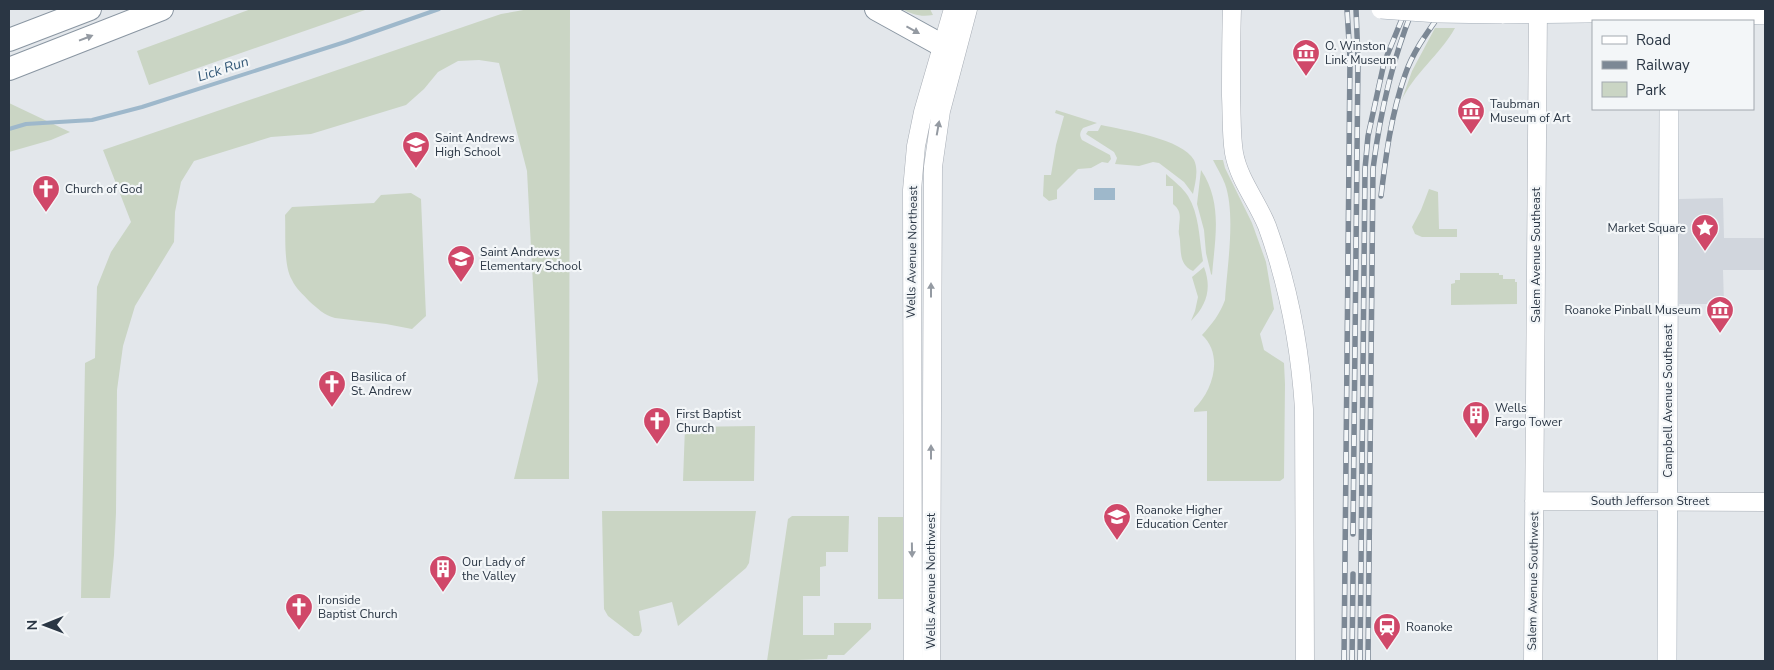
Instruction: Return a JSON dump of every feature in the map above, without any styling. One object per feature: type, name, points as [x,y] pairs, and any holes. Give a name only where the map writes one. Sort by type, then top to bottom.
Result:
[{"type":"highway","points":[[9,40],[90,9]]},
{"type":"highway","points":[[9,68],[162,9]]},
{"type":"highway","points":[[876,9],[948,55]]},
{"type":"main road","points":[[1381,9],[1438,13],[1601,12],[1765,15]]},
{"type":"main road","name":"Campbell Avenue Southeast","points":[[1667,661],[1670,110]]},
{"type":"street","name":"Wells Avenue Northeast","points":[[930,501],[933,167],[953,9]]},
{"type":"street","name":"Wells Avenue Northeast","points":[[912,501],[912,190],[920,125],[968,9]]},
{"type":"street","points":[[1232,9],[1232,128],[1234,154],[1241,176],[1266,224],[1287,294],[1302,381],[1305,502],[1305,661]]},
{"type":"street","name":"Salem Avenue Southeast","points":[[1534,501],[1538,12]]},
{"type":"street","name":"Wells Avenue Northwest","points":[[912,501],[913,661]]},
{"type":"street","name":"Wells Avenue Northwest","points":[[930,501],[931,661]]},
{"type":"street","name":"South Jefferson Street","points":[[1534,501],[1765,502]]},
{"type":"street","name":"Salem Avenue Southwest","points":[[1532,661],[1534,501]]},
{"type":"shaded area","points":[[1723,198],[1724,238],[1765,238],[1765,270],[1723,270],[1724,304],[1679,304],[1679,199]]},
{"type":"green space","points":[[251,9],[368,9],[149,85],[137,51]]},
{"type":"green space","points":[[529,9],[570,9],[569,479],[514,479],[538,381],[527,171],[499,63],[479,60],[458,61],[438,72],[424,89],[406,105],[311,134],[271,137],[194,161],[181,182],[175,212],[174,242],[135,306],[123,346],[117,390],[116,513],[110,598],[81,598],[85,363],[95,358],[97,287],[111,252],[131,222],[103,150],[501,14]]},
{"type":"green space","points":[[902,9],[930,9],[933,15],[917,15]]},
{"type":"green space","points":[[1435,28],[1455,28],[1442,47],[1412,82],[1401,102],[1412,71]]},
{"type":"green space","points":[[9,103],[70,132],[51,140],[9,152]]},
{"type":"green space","points":[[1056,110],[1097,123],[1083,128],[1080,134],[1081,138],[1110,155],[1111,159],[1108,163],[1102,162],[1091,168],[1078,169],[1057,190],[1057,199],[1049,201],[1043,196],[1044,175],[1051,175],[1056,145],[1064,116],[1055,113]]},
{"type":"green space","points":[[1101,125],[1152,136],[1178,146],[1188,153],[1194,160],[1196,168],[1193,194],[1184,182],[1159,163],[1153,162],[1139,166],[1115,164],[1117,158],[1114,152],[1086,134],[1088,131],[1098,131]]},
{"type":"green space","points":[[1213,160],[1223,160],[1225,168],[1252,223],[1266,262],[1274,309],[1260,334],[1264,350],[1284,363],[1284,478],[1280,481],[1207,481],[1207,411],[1194,412],[1194,409],[1206,393],[1213,373],[1213,352],[1209,343],[1202,335],[1221,310],[1225,300],[1230,226],[1230,211],[1225,184]]},
{"type":"green space","points":[[1201,170],[1208,182],[1215,208],[1216,234],[1212,275],[1197,204]]},
{"type":"green space","points":[[1166,174],[1186,193],[1195,212],[1203,261],[1193,271],[1186,266],[1182,259],[1179,213],[1173,204],[1173,186],[1166,186]]},
{"type":"green space","points":[[1429,189],[1438,192],[1439,229],[1457,229],[1457,237],[1422,237],[1415,234],[1412,227]]},
{"type":"green space","points":[[411,193],[421,199],[426,316],[412,329],[335,318],[318,309],[298,289],[289,274],[286,258],[285,215],[292,207],[374,203],[381,195]]},
{"type":"green space","points":[[1204,267],[1208,289],[1201,309],[1191,321],[1198,297],[1192,277]]},
{"type":"green space","points":[[1460,273],[1499,273],[1499,275],[1503,275],[1503,279],[1515,279],[1515,282],[1517,282],[1517,304],[1451,305],[1451,284],[1455,283],[1455,280],[1460,280]]},
{"type":"green space","points":[[755,426],[754,481],[683,481],[685,427]]},
{"type":"green space","points":[[602,511],[756,511],[749,563],[746,568],[678,626],[672,602],[639,611],[642,631],[639,636],[634,636],[608,616],[604,609]]},
{"type":"green space","points":[[792,516],[849,516],[848,552],[826,552],[826,566],[820,567],[820,596],[803,596],[803,635],[834,635],[834,623],[871,623],[871,629],[844,655],[828,655],[827,659],[767,661],[788,519]]},
{"type":"green space","points":[[878,517],[903,517],[903,599],[878,599]]},
{"type":"water","points":[[1094,188],[1115,188],[1115,200],[1094,200]]},
{"type":"waterway","name":"Lick Run","points":[[9,129],[26,124],[92,120],[142,107],[345,42],[439,9]]},
{"type":"railway","points":[[1344,661],[1350,58],[1347,9]]},
{"type":"railway","points":[[1353,534],[1358,59],[1356,9]]},
{"type":"railway","points":[[1360,661],[1365,169],[1368,136],[1384,63],[1406,9]]},
{"type":"railway","points":[[1368,661],[1373,169],[1388,87],[1413,9]]},
{"type":"railway","points":[[1381,196],[1393,120],[1408,66],[1427,33],[1444,9]]},
{"type":"railway","points":[[1352,661],[1353,574]]},
{"type":"place","name":"O. Winston Link Museum","points":[[1306,77]]},
{"type":"place","name":"Taubman Museum of Art","points":[[1471,135]]},
{"type":"place","name":"Saint Andrews High School","points":[[416,169]]},
{"type":"place","name":"Church of God","points":[[46,213]]},
{"type":"place","name":"Market Square","points":[[1705,252]]},
{"type":"place","name":"Saint Andrews Elementary School","points":[[461,283]]},
{"type":"place","name":"Roanoke Pinball Museum","points":[[1720,334]]},
{"type":"place","name":"Basilica of St. Andrew","points":[[332,408]]},
{"type":"place","name":"Wells Fargo Tower","points":[[1476,439]]},
{"type":"place","name":"First Baptist Church","points":[[657,445]]},
{"type":"place","name":"Roanoke Higher Education Center","points":[[1117,541]]},
{"type":"place","name":"Our Lady of the Valley","points":[[443,593]]},
{"type":"place","name":"Ironside Baptist Church","points":[[299,631]]},
{"type":"place","name":"Roanoke","points":[[1387,651]]}]
